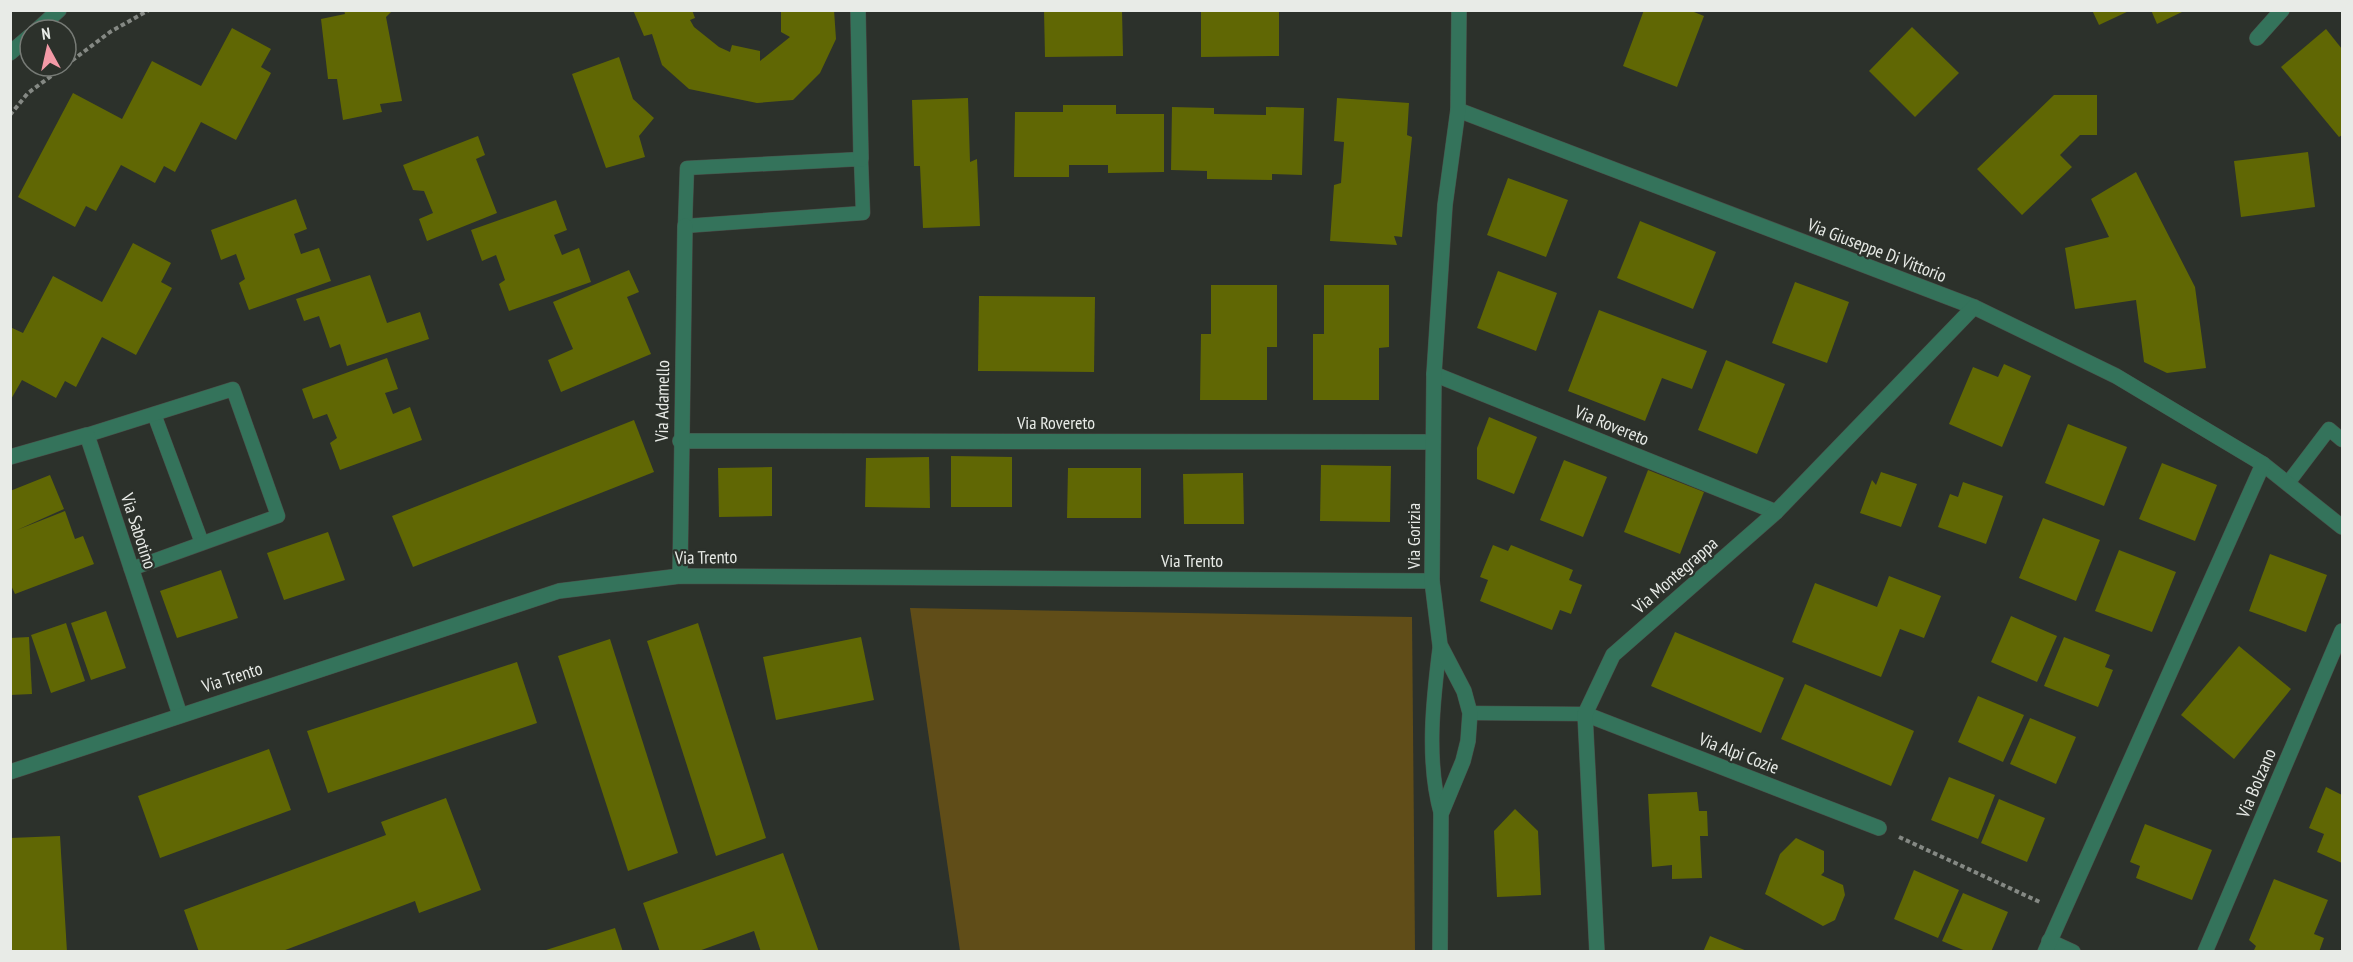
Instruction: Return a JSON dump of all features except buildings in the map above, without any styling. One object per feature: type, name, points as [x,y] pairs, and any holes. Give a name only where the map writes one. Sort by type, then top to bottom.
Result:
[{"type":"street","points":[[858,10],[861,159]]},
{"type":"street","points":[[1458,110],[1459,10]]},
{"type":"street","points":[[2257,38],[2282,10]]},
{"type":"street","name":"Via Giuseppe Di Vittorio","points":[[1458,110],[1974,308],[2116,376],[2263,464],[2343,527]]},
{"type":"street","name":"Via Gorizia","points":[[1440,951],[1441,814],[1463,762],[1468,741],[1470,713],[1464,691],[1440,645],[1432,581],[1434,374],[1445,205],[1458,110]]},
{"type":"street","name":"Via Adamello","points":[[680,576],[680,441],[685,226]]},
{"type":"street","name":"Via Montegrappa","points":[[1597,951],[1585,714],[1613,655],[1776,512],[1974,308]]},
{"type":"street","name":"Via Rovereto","points":[[1434,374],[1776,512]]},
{"type":"street","points":[[10,457],[87,435]]},
{"type":"street","name":"Via Sabotino","points":[[87,435],[180,715]]},
{"type":"street","name":"Via Rovereto","points":[[680,441],[1433,442]]},
{"type":"street","points":[[2073,951],[2047,946],[2263,464]]},
{"type":"street","name":"Via Trento","points":[[10,772],[559,591],[680,576],[1432,581]]},
{"type":"street","name":"Via Bolzano","points":[[2205,951],[2343,631]]},
{"type":"street","name":"Via Alpi Cozie","points":[[1585,714],[1879,828]]},
{"type":"lane","points":[[861,159],[863,213],[685,226],[687,168],[861,159]]},
{"type":"lane","points":[[87,435],[233,389],[279,516],[131,569]]},
{"type":"lane","points":[[154,414],[202,543]]},
{"type":"lane","points":[[2288,483],[2329,429],[2343,440]]},
{"type":"lane","points":[[1440,645],[1434,691],[1434,788],[1441,814]]},
{"type":"lane","points":[[1470,713],[1585,714]]},
{"type":"path","points":[[78,55],[110,32],[149,10]]},
{"type":"path","points":[[10,115],[28,93],[48,78]]},
{"type":"path","points":[[1879,828],[2062,912]]},
{"type":"shaded area","points":[[910,608],[1412,617],[1415,951],[960,951]]}]
